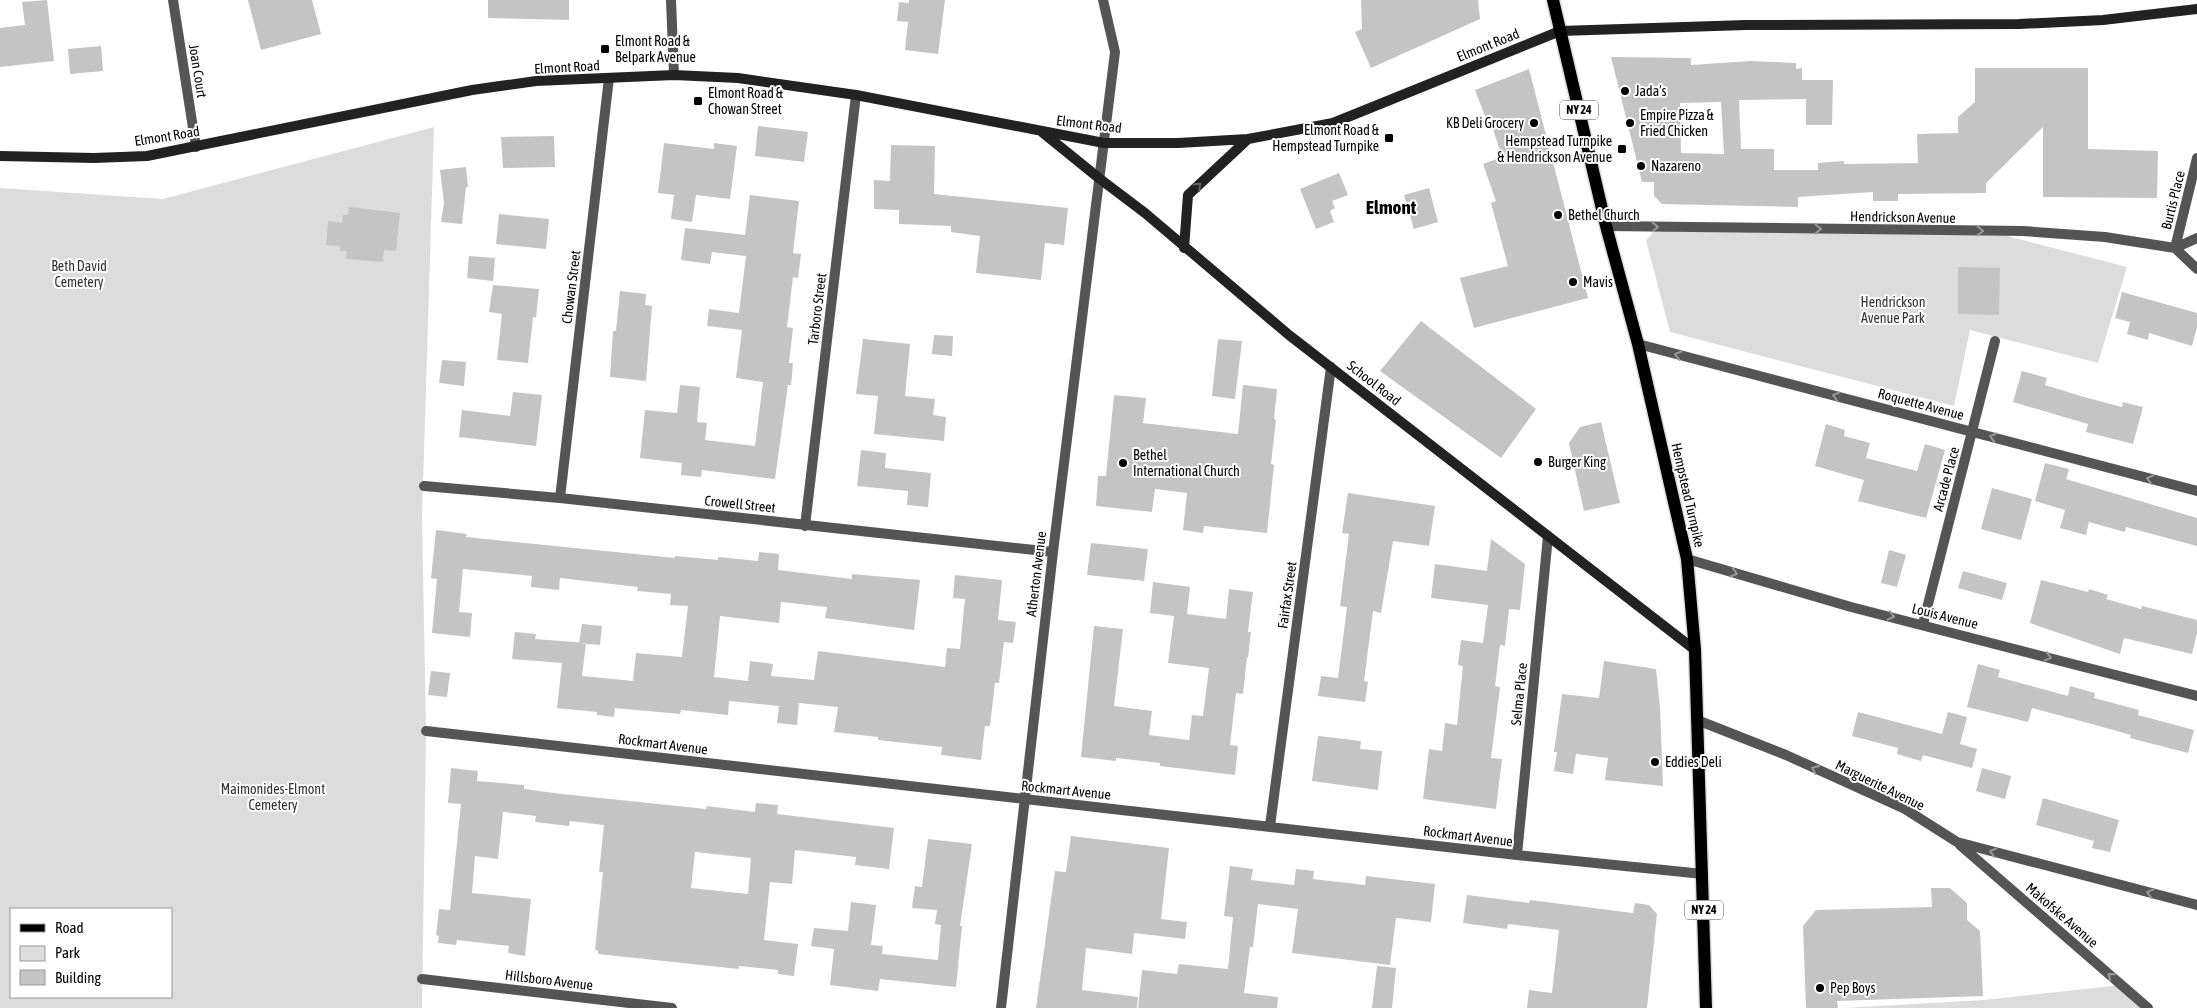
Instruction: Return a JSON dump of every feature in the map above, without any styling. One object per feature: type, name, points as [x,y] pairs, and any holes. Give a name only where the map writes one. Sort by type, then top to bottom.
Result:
[{"type":"main road","name":"Hempstead Turnpike","points":[[1553,0],[1606,226],[1638,344],[1688,559],[1695,650],[1706,1008]]},
{"type":"main road","name":"Elmont Road","points":[[0,156],[94,158],[146,156],[472,90],[536,81],[674,75],[738,78],[856,95],[1104,143],[1178,143],[1248,139],[1333,123],[1560,31],[1746,24],[2018,24],[2103,20],[2197,9]]},
{"type":"main road","name":"School Road","points":[[1041,132],[1145,213],[1184,248],[1331,367],[1695,650]]},
{"type":"main road","points":[[1184,248],[1188,195],[1248,139]]},
{"type":"street","name":"Joan Court","points":[[173,0],[196,146]]},
{"type":"street","points":[[671,0],[674,75]]},
{"type":"street","name":"Atherton Avenue","points":[[1000,1008],[1053,552],[1115,52],[1103,0]]},
{"type":"street","name":"Chowan Street","points":[[560,498],[609,78]]},
{"type":"street","name":"Tarboro Street","points":[[805,526],[856,95]]},
{"type":"street","name":"Burtis Place","points":[[2175,248],[2197,158]]},
{"type":"street","name":"Hendrickson Avenue","points":[[1606,226],[2023,231],[2105,237],[2175,248]]},
{"type":"street","points":[[2197,238],[2175,248],[2197,268]]},
{"type":"street","name":"Arcade Place","points":[[1923,624],[1995,341]]},
{"type":"street","name":"Roquette Avenue","points":[[1638,344],[2197,491]]},
{"type":"street","name":"Fairfax Street","points":[[1270,826],[1331,367]]},
{"type":"street","name":"Crowell Street","points":[[424,486],[560,498],[1053,552]]},
{"type":"street","name":"Selma Place","points":[[1517,855],[1548,536]]},
{"type":"street","name":"Louis Avenue","points":[[1688,559],[1851,607],[2197,696]]},
{"type":"street","name":"Marguerite Avenue","points":[[1697,720],[1786,756],[1905,809],[1957,842],[2197,905]]},
{"type":"street","name":"Rockmart Avenue","points":[[426,731],[1024,800],[1703,874]]},
{"type":"street","name":"Makofske Avenue","points":[[1957,842],[2148,1008]]},
{"type":"street","name":"Hillsboro Avenue","points":[[422,979],[672,1008]]},
{"type":"green space","name":"Maimonides-Elmont Cemetery","points":[[434,127],[422,517],[426,731],[422,1008],[0,1008],[0,188],[163,199]]},
{"type":"green space","name":"Hendrickson Avenue Park","points":[[1660,226],[2007,236],[2127,267],[2098,363],[1970,330],[1954,406],[1670,332],[1646,240]]},
{"type":"green space","points":[[2121,985],[2147,1008],[1844,1008],[1983,1000]]},
{"type":"building","points":[[47,0],[54,61],[0,67],[0,28],[25,25],[22,2]]},
{"type":"building","points":[[248,0],[312,0],[321,34],[261,50]]},
{"type":"building","points":[[488,0],[569,0],[569,20],[488,18]]},
{"type":"building","points":[[909,0],[945,0],[938,54],[905,50],[908,22],[897,21],[899,2],[909,3]]},
{"type":"building","points":[[1361,0],[1478,0],[1480,19],[1371,68],[1355,32],[1362,29]]},
{"type":"building","points":[[101,46],[103,71],[70,74],[68,49]]},
{"type":"building","points":[[1611,57],[1691,58],[1691,65],[1751,61],[1796,63],[1796,69],[1802,68],[1802,80],[1833,80],[1832,125],[1806,125],[1806,99],[1739,100],[1741,149],[1774,149],[1774,170],[1818,170],[1818,163],[1844,161],[1844,164],[1918,163],[1917,134],[1958,133],[1958,117],[1975,102],[1975,68],[2088,68],[2088,149],[2158,151],[2157,198],[2043,197],[2043,127],[1986,183],[1986,193],[1898,194],[1898,201],[1873,201],[1873,192],[1798,197],[1798,207],[1662,204],[1654,196],[1654,182],[1642,182]],"holes":[[[1721,102],[1724,154],[1681,153],[1680,103]]]},
{"type":"building","points":[[1529,69],[1588,298],[1474,328],[1460,278],[1508,266],[1491,203],[1496,201],[1483,164],[1502,157],[1490,120],[1487,121],[1475,90]]},
{"type":"building","points":[[758,126],[808,132],[804,162],[755,156]]},
{"type":"building","points":[[554,136],[555,167],[503,168],[501,137]]},
{"type":"building","points":[[664,143],[714,149],[714,143],[737,146],[730,199],[696,195],[692,222],[671,219],[674,195],[658,193]]},
{"type":"building","points":[[891,145],[935,146],[934,194],[1068,208],[1064,245],[1045,243],[1041,280],[976,273],[980,236],[951,232],[951,226],[899,224],[899,210],[874,209],[874,180],[890,181]]},
{"type":"building","points":[[466,167],[468,187],[466,187],[462,224],[441,222],[444,203],[440,170]]},
{"type":"building","points":[[1339,173],[1348,195],[1332,201],[1335,208],[1330,211],[1334,222],[1316,229],[1300,189]]},
{"type":"building","points":[[1429,188],[1438,222],[1414,229],[1404,195]]},
{"type":"building","points":[[750,195],[799,201],[793,253],[801,254],[798,278],[793,277],[787,327],[793,328],[789,363],[793,363],[791,385],[788,385],[775,479],[702,470],[701,477],[681,475],[682,463],[640,458],[645,410],[677,413],[680,385],[700,387],[697,422],[707,423],[705,440],[755,446],[763,382],[736,378],[742,330],[707,326],[709,309],[739,313],[746,256],[712,252],[710,264],[681,260],[685,228],[745,235]]},
{"type":"building","points":[[349,207],[400,213],[396,251],[384,250],[383,262],[346,259],[347,251],[340,251],[340,246],[326,245],[328,221],[342,223],[343,215],[348,215]]},
{"type":"building","points":[[499,214],[549,219],[546,249],[496,244]]},
{"type":"building","points":[[469,256],[495,258],[493,281],[467,278]]},
{"type":"building","points":[[1958,267],[2000,268],[1999,315],[1958,314]]},
{"type":"building","points":[[493,285],[539,289],[536,318],[533,317],[528,363],[497,360],[502,314],[489,312]]},
{"type":"building","points":[[620,291],[646,294],[645,305],[652,306],[646,381],[610,377],[613,331],[616,331]]},
{"type":"building","points":[[2122,292],[2197,313],[2197,327],[2192,346],[2149,333],[2148,340],[2127,334],[2130,322],[2115,318]]},
{"type":"building","points":[[1421,321],[1536,409],[1501,458],[1380,371]]},
{"type":"building","points":[[934,335],[953,336],[952,356],[932,354]]},
{"type":"building","points":[[863,339],[910,344],[905,396],[935,399],[933,415],[946,417],[944,441],[874,434],[878,396],[856,394]]},
{"type":"building","points":[[1218,339],[1242,341],[1235,399],[1212,396]]},
{"type":"building","points":[[442,360],[466,362],[464,386],[439,383]]},
{"type":"building","points":[[2022,371],[2047,378],[2045,385],[2084,397],[2122,407],[2123,402],[2143,407],[2133,444],[2086,432],[2088,424],[2013,402]]},
{"type":"building","points":[[1243,385],[1277,389],[1271,464],[1274,465],[1267,533],[1204,526],[1203,533],[1183,530],[1187,493],[1155,489],[1152,512],[1096,506],[1098,476],[1106,476],[1114,395],[1146,398],[1143,423],[1238,434]]},
{"type":"building","points":[[513,392],[542,395],[536,446],[459,437],[462,410],[510,416]]},
{"type":"building","points":[[1601,422],[1620,503],[1584,511],[1569,443],[1580,427]]},
{"type":"building","points":[[1826,424],[1845,430],[1844,436],[1870,443],[1866,458],[1917,471],[1925,444],[1945,450],[1926,518],[1858,501],[1864,480],[1815,466]]},
{"type":"building","points":[[861,450],[886,453],[885,468],[931,473],[928,507],[907,505],[908,491],[857,486]]},
{"type":"building","points":[[2045,463],[2069,469],[2066,479],[2197,518],[2197,546],[2126,527],[2125,532],[2089,522],[2086,535],[2060,528],[2065,510],[2035,501]]},
{"type":"building","points":[[1992,488],[2032,499],[2021,540],[1981,529]]},
{"type":"building","points":[[1348,493],[1435,506],[1429,546],[1393,541],[1381,613],[1373,611],[1364,681],[1368,682],[1365,702],[1318,696],[1321,676],[1338,678],[1347,607],[1340,606],[1349,534],[1342,533]]},
{"type":"building","points":[[436,530],[467,534],[466,537],[675,558],[675,556],[718,560],[718,557],[758,561],[759,552],[779,554],[778,570],[852,579],[852,574],[920,580],[914,630],[825,618],[827,607],[781,602],[779,623],[720,616],[714,677],[748,681],[750,661],[773,664],[771,676],[814,680],[818,651],[945,667],[947,648],[960,649],[965,599],[953,598],[955,575],[1002,580],[998,620],[1016,622],[1013,643],[1004,642],[999,683],[995,683],[990,726],[985,726],[981,760],[941,755],[942,747],[878,740],[878,737],[834,732],[838,707],[799,703],[797,725],[777,723],[779,706],[729,701],[728,715],[681,710],[680,714],[615,708],[614,717],[597,715],[597,712],[557,708],[562,663],[512,659],[515,632],[536,634],[535,639],[586,643],[582,676],[633,681],[636,653],[682,657],[688,606],[670,605],[671,594],[637,591],[638,587],[560,578],[559,590],[531,587],[532,576],[463,569],[459,612],[472,613],[470,637],[432,633],[437,579],[431,578]]},
{"type":"building","points":[[1491,539],[1525,564],[1520,610],[1509,609],[1505,646],[1500,645],[1495,686],[1500,687],[1491,758],[1502,759],[1496,809],[1423,799],[1429,749],[1442,751],[1445,723],[1457,725],[1463,666],[1458,665],[1461,640],[1483,643],[1488,605],[1431,598],[1435,564],[1487,571]]},
{"type":"building","points":[[1091,543],[1148,549],[1144,581],[1087,575]]},
{"type":"building","points":[[1889,550],[1906,555],[1897,587],[1881,583]]},
{"type":"building","points":[[1963,571],[2007,583],[2002,600],[1958,588]]},
{"type":"building","points":[[2041,580],[2088,592],[2089,589],[2108,595],[2106,599],[2141,609],[2142,606],[2197,620],[2197,633],[2192,654],[2124,638],[2120,654],[2030,623]]},
{"type":"building","points":[[1153,582],[1190,587],[1187,614],[1226,619],[1229,589],[1253,592],[1248,632],[1251,632],[1243,694],[1236,693],[1230,745],[1238,746],[1235,775],[1160,766],[1160,763],[1116,758],[1116,761],[1081,757],[1094,626],[1123,629],[1114,706],[1152,711],[1149,735],[1189,740],[1192,715],[1203,716],[1209,668],[1168,663],[1174,616],[1150,613]]},
{"type":"building","points":[[582,624],[602,626],[600,645],[579,643]]},
{"type":"building","points":[[1604,661],[1656,669],[1660,708],[1663,786],[1605,780],[1608,758],[1576,754],[1573,774],[1554,771],[1557,752],[1554,752],[1562,694],[1599,698]]},
{"type":"building","points":[[1978,664],[2000,670],[1998,677],[2068,696],[2070,686],[2095,693],[2094,698],[2139,710],[2138,715],[2194,730],[2188,753],[2130,738],[2131,735],[2032,708],[2028,722],[1967,707]]},
{"type":"building","points":[[431,671],[450,673],[447,697],[428,695]]},
{"type":"building","points":[[1858,712],[1942,734],[1948,712],[1967,717],[1960,744],[1977,749],[1972,768],[1923,755],[1921,761],[1897,754],[1898,748],[1852,736]]},
{"type":"building","points":[[1318,736],[1361,741],[1360,749],[1382,751],[1378,790],[1312,781]]},
{"type":"building","points":[[451,768],[478,771],[477,781],[524,785],[524,789],[706,809],[707,806],[755,812],[756,803],[778,805],[777,814],[894,828],[889,869],[855,865],[856,857],[795,850],[792,884],[770,882],[764,940],[798,944],[794,976],[778,974],[778,970],[739,966],[739,969],[598,954],[598,950],[595,950],[603,872],[599,872],[604,825],[570,821],[569,826],[535,822],[536,816],[503,812],[498,859],[475,856],[472,893],[531,899],[525,956],[508,953],[509,946],[457,940],[456,945],[438,943],[439,936],[436,935],[439,909],[450,910],[461,804],[448,803]],"holes":[[[695,852],[751,858],[748,894],[691,888]]]},
{"type":"building","points":[[1982,768],[2011,776],[2005,799],[1976,791]]},
{"type":"building","points":[[2043,798],[2119,820],[2110,852],[2092,848],[2094,841],[2036,825]]},
{"type":"building","points":[[1071,836],[1169,848],[1161,919],[1187,922],[1185,939],[1134,933],[1132,954],[1086,948],[1082,990],[1138,997],[1137,1008],[1036,1008],[1055,871],[1066,872]]},
{"type":"building","points":[[928,839],[972,844],[960,926],[962,926],[956,987],[880,979],[878,991],[830,985],[834,949],[811,946],[814,928],[848,931],[851,902],[876,905],[871,945],[883,946],[882,954],[938,960],[941,925],[935,924],[937,910],[912,908],[915,886],[922,887]]},
{"type":"building","points":[[1230,866],[1253,869],[1251,880],[1294,885],[1296,869],[1314,871],[1313,879],[1365,885],[1366,876],[1435,884],[1431,922],[1396,918],[1390,965],[1292,953],[1298,909],[1258,904],[1253,947],[1250,947],[1244,993],[1278,997],[1277,1008],[1138,1008],[1142,970],[1177,974],[1179,964],[1228,969],[1233,917],[1224,916]]},
{"type":"building","points":[[1931,888],[1950,888],[1967,903],[1967,920],[1980,931],[1983,996],[1837,1001],[1838,1008],[1806,1008],[1803,926],[1816,910],[1932,907]]},
{"type":"building","points":[[1467,895],[1529,903],[1530,900],[1633,913],[1635,903],[1649,905],[1657,914],[1647,1008],[1527,1008],[1529,990],[1552,993],[1559,930],[1508,924],[1507,929],[1463,923]]},
{"type":"building","points":[[1377,966],[1396,968],[1392,1008],[1372,1008]]},
{"type":"place","name":"Elmont Road & Belpark Avenue","points":[[605,49]]},
{"type":"place","name":"Jada’s","points":[[1625,91]]},
{"type":"place","name":"Elmont Road & Chowan Street","points":[[698,101]]},
{"type":"place","name":"KB Deli Grocery","points":[[1534,123]]},
{"type":"place","name":"Empire Pizza & Fried Chicken","points":[[1630,123]]},
{"type":"place","name":"Elmont Road & Hempstead Turnpike","points":[[1389,138]]},
{"type":"place","name":"Hempstead Turnpike & Hendrickson Avenue","points":[[1622,149]]},
{"type":"place","name":"Nazareno","points":[[1641,166]]},
{"type":"place","name":"Bethel Church","points":[[1558,215]]},
{"type":"place","name":"Mavis","points":[[1573,282]]},
{"type":"place","name":"Burger King","points":[[1538,462]]},
{"type":"place","name":"Bethel International Church","points":[[1123,463]]},
{"type":"place","name":"Eddies Deli","points":[[1655,762]]},
{"type":"place","name":"Pep Boys","points":[[1820,988]]},
{"type":"district","name":"Elmont","points":[[1391,207]]},
{"type":"park label","name":"Beth David Cemetery","points":[[79,274]]}]
